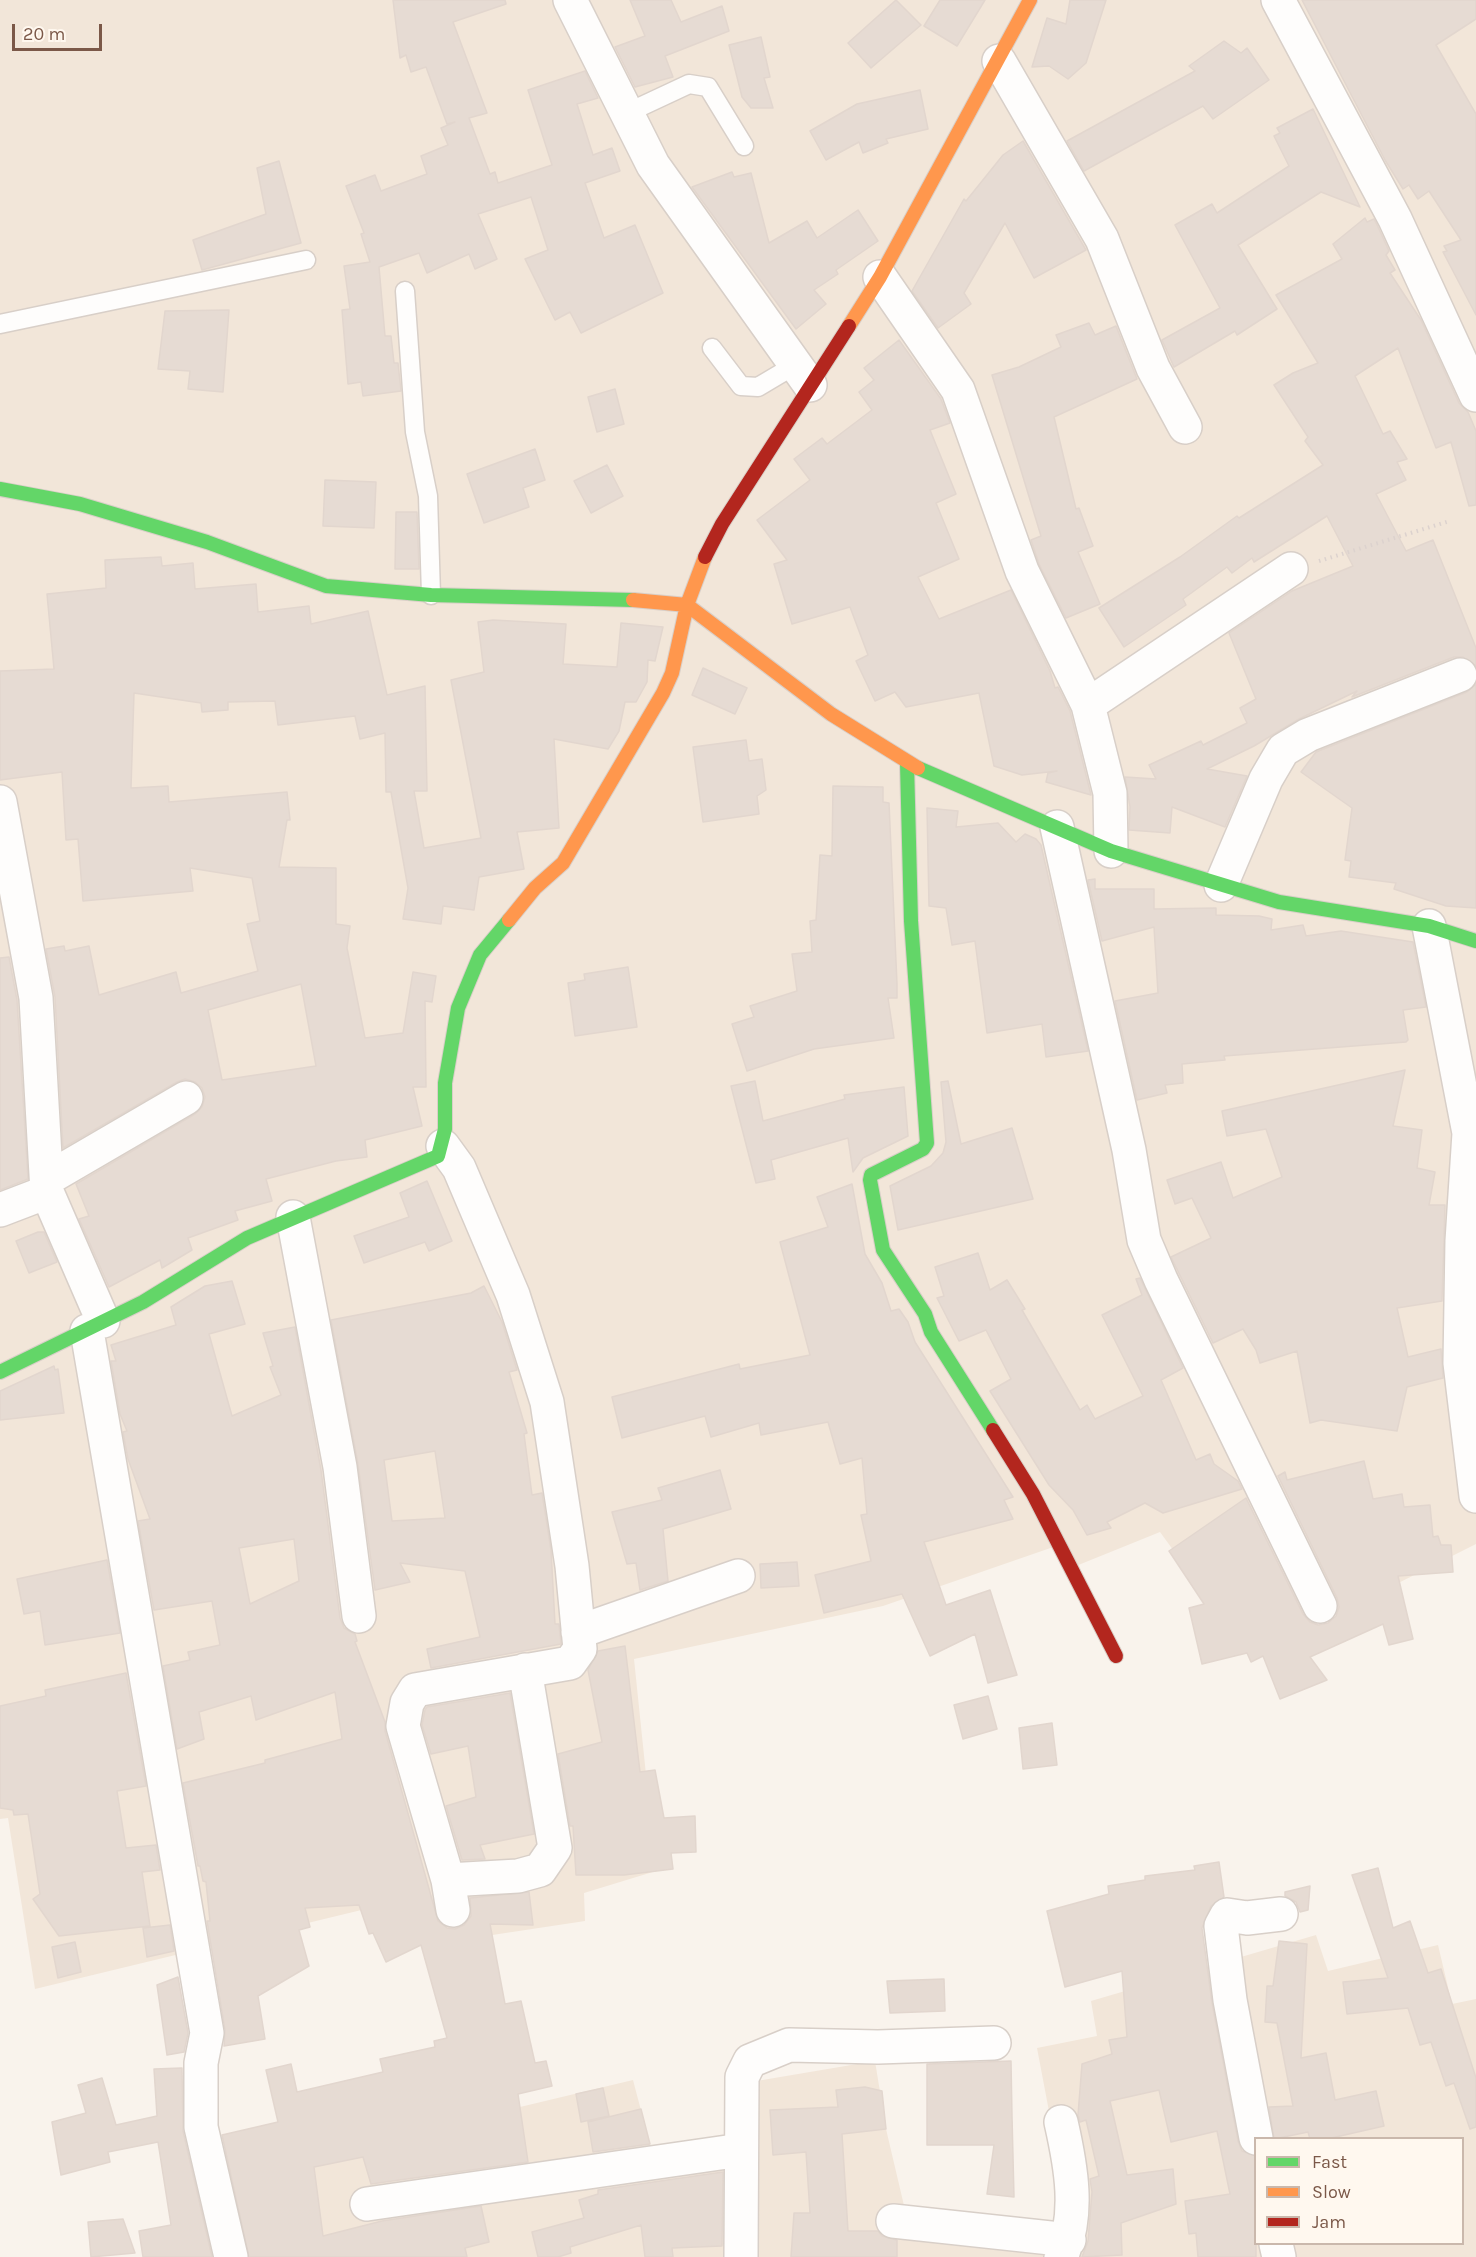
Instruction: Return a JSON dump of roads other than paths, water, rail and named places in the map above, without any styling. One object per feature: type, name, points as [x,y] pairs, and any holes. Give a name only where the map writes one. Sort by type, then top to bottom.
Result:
[{"type":"street","points":[[570,0],[653,165],[803,375]]},
{"type":"street","points":[[0,1372],[143,1302],[247,1238],[438,1156],[443,1146],[445,1083],[458,1008],[480,955],[535,888],[563,863],[625,759],[672,673],[687,605],[706,554],[722,524],[803,375],[880,277],[1030,0]]},
{"type":"street","points":[[1278,0],[1395,219],[1476,395]]},
{"type":"street","points":[[999,61],[1102,239],[1153,368],[1185,427]]},
{"type":"street","points":[[880,277],[958,390],[1022,571],[1088,705],[1110,793],[1111,851]]},
{"type":"street","points":[[0,489],[80,504],[197,539],[326,586],[431,595],[608,597],[687,605],[831,714],[907,763],[1111,851],[1279,902],[1429,926],[1476,941]]},
{"type":"street","points":[[1088,705],[1290,569]]},
{"type":"street","points":[[1221,885],[1266,779],[1283,750],[1308,735],[1460,675]]},
{"type":"street","points":[[907,763],[911,921],[927,1143],[923,1149],[871,1174],[883,1250],[1033,1494],[1116,1656]]},
{"type":"street","points":[[0,802],[36,998],[47,1185],[95,1326],[207,2033],[201,2063],[201,2127],[231,2257]]},
{"type":"street","points":[[1057,827],[1129,1150],[1144,1240],[1161,1280],[1320,1606]]},
{"type":"street","points":[[1429,926],[1468,1133],[1462,1241],[1460,1363],[1476,1496]]},
{"type":"street","points":[[0,1210],[47,1185],[186,1098]]},
{"type":"street","points":[[443,1146],[459,1168],[513,1295],[547,1402],[572,1566],[580,1648],[570,1663],[525,1670],[415,1690],[407,1703],[403,1726],[451,1895],[540,1870],[555,1848],[525,1670]]},
{"type":"street","points":[[293,1217],[340,1467],[359,1616]]},
{"type":"street","points":[[578,1632],[738,1576]]},
{"type":"street","points":[[1256,2137],[1230,2000],[1221,1926],[1227,1916],[1248,1918],[1281,1914]]},
{"type":"street","points":[[741,2257],[742,2078],[750,2061],[789,2044],[878,2046],[994,2043]]},
{"type":"street","points":[[893,2221],[1065,2249],[1072,2174],[1061,2122]]},
{"type":"street","points":[[367,2204],[741,2150]]},
{"type":"lane","points":[[627,112],[689,84],[708,87],[744,146]]},
{"type":"lane","points":[[0,324],[306,260]]},
{"type":"lane","points":[[405,291],[415,432],[428,496],[431,595]]},
{"type":"lane","points":[[712,348],[741,386],[758,387],[803,375]]}]
